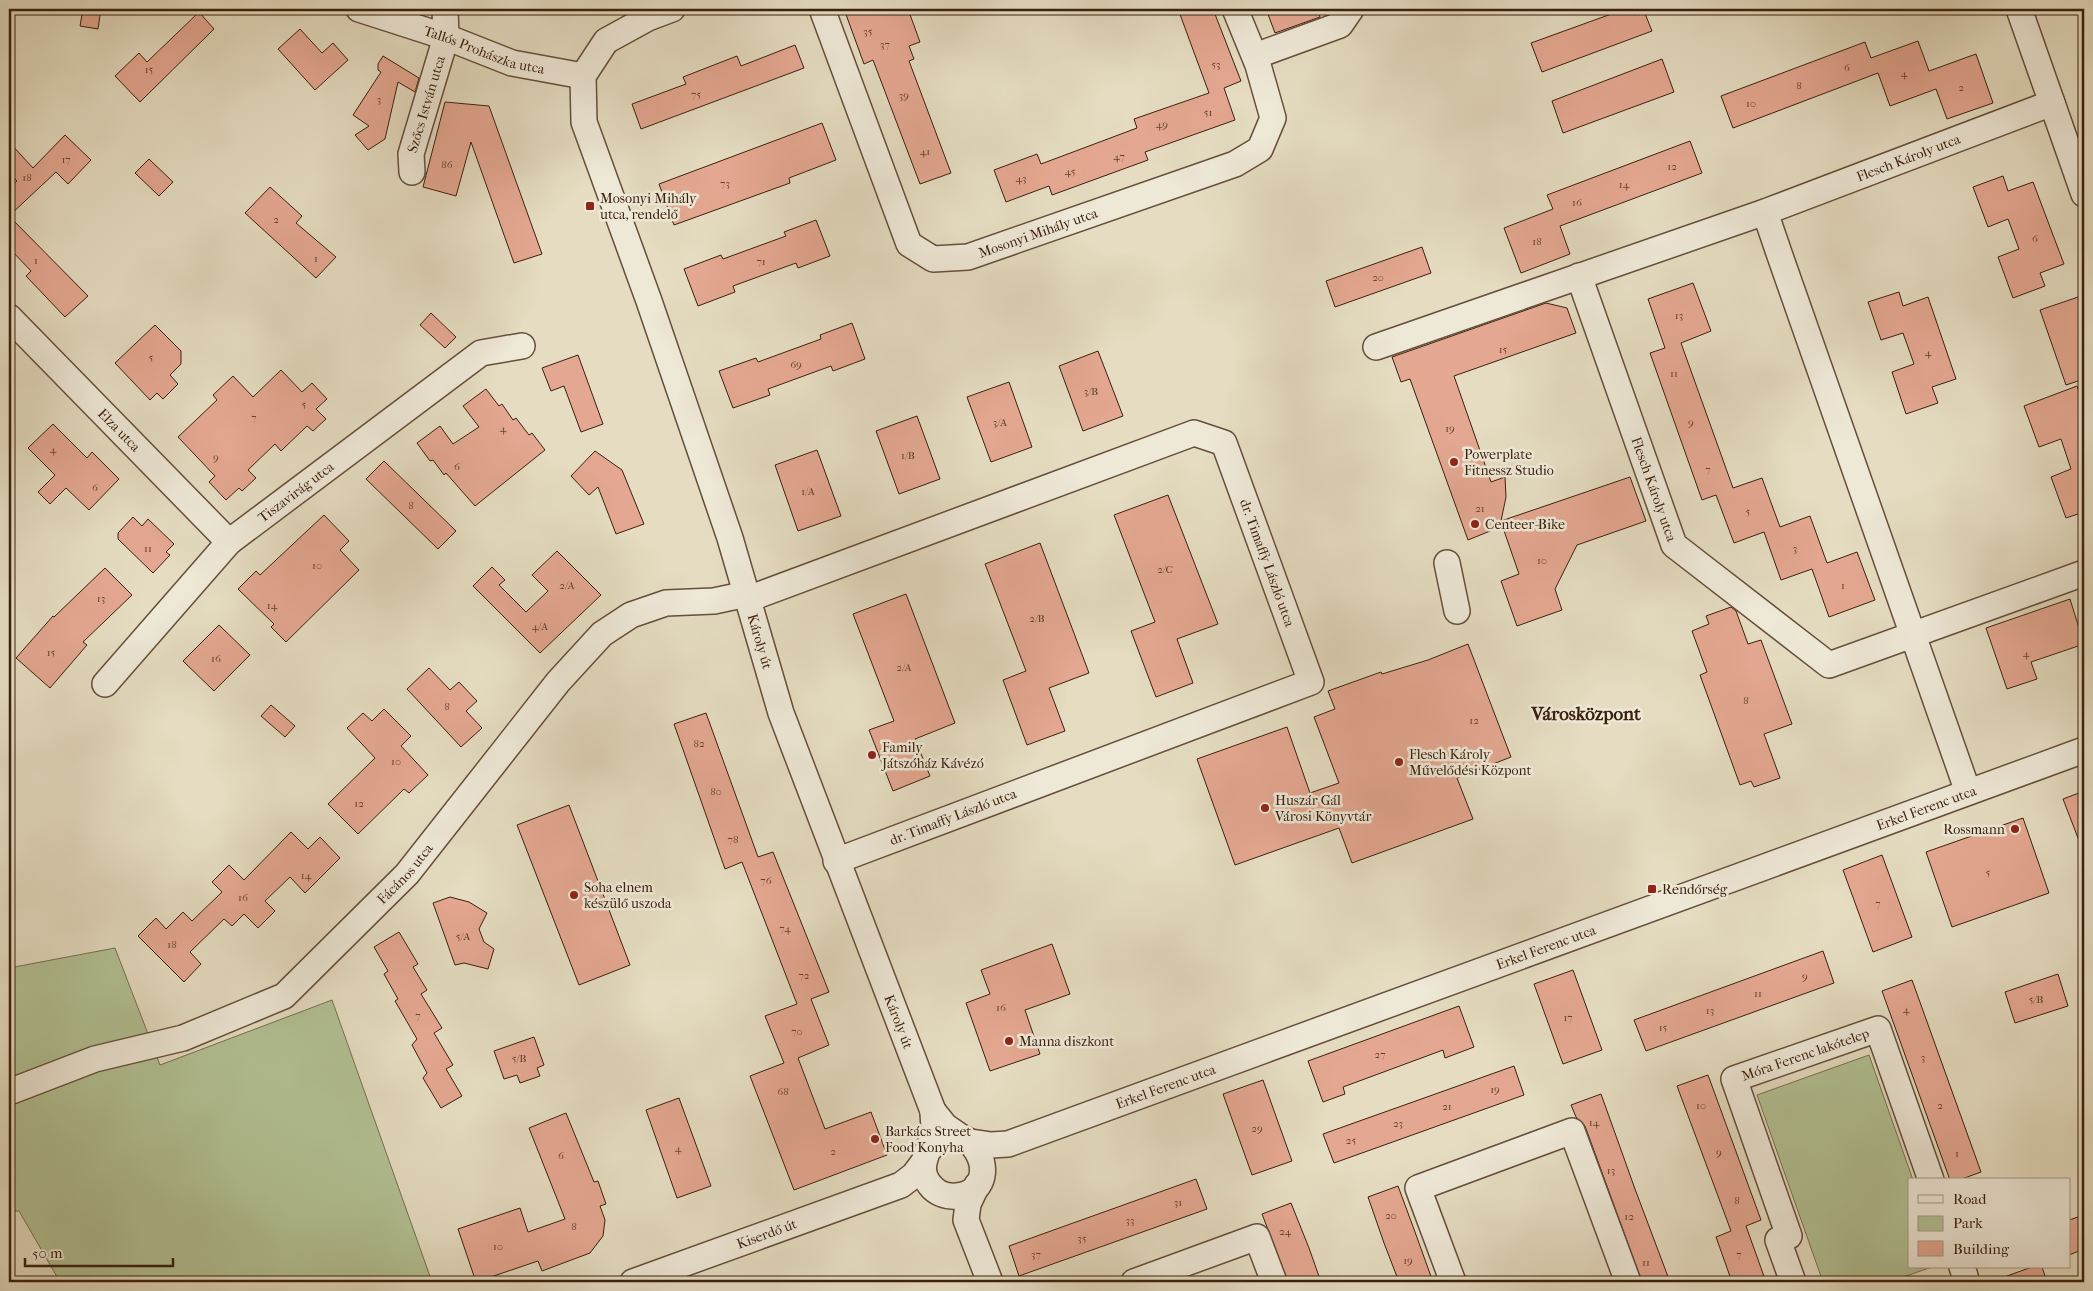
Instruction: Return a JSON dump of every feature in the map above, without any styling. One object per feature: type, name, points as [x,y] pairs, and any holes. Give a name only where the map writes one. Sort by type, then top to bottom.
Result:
[{"type":"street","name":"Tallós Prohászka utca","points":[[358,9],[446,37],[512,63],[583,76]]},
{"type":"street","name":"Szőcs István utca","points":[[412,172],[411,154],[446,37],[445,9]]},
{"type":"street","points":[[583,76],[606,41],[648,18],[672,9]]},
{"type":"street","name":"Mosonyi Mihály utca","points":[[822,9],[909,244],[933,259],[968,257],[977,254],[1235,164],[1260,149],[1273,118],[1268,92],[1235,9]]},
{"type":"street","points":[[1255,56],[1340,25],[1351,9]]},
{"type":"street","points":[[2019,9],[2084,194]]},
{"type":"street","name":"Károly út","points":[[583,76],[584,122],[662,338],[730,538],[781,713],[933,1111],[945,1126],[966,1140]]},
{"type":"street","name":"Flesch Károly utca","points":[[1376,347],[1764,212],[2052,103]]},
{"type":"street","points":[[1764,212],[1854,475],[1915,636],[1968,792]]},
{"type":"street","name":"Flesch Károly utca","points":[[1580,276],[1674,545],[1829,665],[1915,636]]},
{"type":"street","name":"Elza utca","points":[[9,317],[229,542]]},
{"type":"street","name":"Tiszavirág utca","points":[[105,684],[229,542],[481,353],[522,346]]},
{"type":"street","name":"dr. Timaffy László utca","points":[[747,597],[1194,433],[1224,443],[1311,682],[836,861]]},
{"type":"street","points":[[1447,563],[1457,611]]},
{"type":"street","points":[[1915,636],[2084,573]]},
{"type":"street","name":"Fácános utca","points":[[9,1092],[96,1059],[183,1038],[284,996],[408,874],[558,682],[602,634],[631,614],[666,604],[714,602],[747,597]]},
{"type":"street","name":"Erkel Ferenc utca","points":[[966,1140],[991,1145],[1008,1144],[2084,750]]},
{"type":"street","name":"Móra Ferenc lakótelep","points":[[1793,1282],[1778,1240],[1789,1236],[1734,1079],[1878,1029],[1930,1178]]},
{"type":"street","name":"Károly út","points":[[925,1158],[934,1132],[933,1111]]},
{"type":"street","points":[[1453,1282],[1418,1188],[1572,1132],[1628,1282]]},
{"type":"street","points":[[966,1220],[968,1204],[979,1181],[982,1158],[966,1140],[951,1136],[941,1139],[925,1158],[924,1174],[939,1192],[954,1204],[966,1220],[990,1282]]},
{"type":"street","name":"Erkel Ferenc utca","points":[[979,1181],[991,1157],[1008,1144]]},
{"type":"street","name":"Kiserdő út","points":[[901,1186],[925,1158]]},
{"type":"street","points":[[939,1192],[961,1195],[979,1181]]},
{"type":"street","name":"Kiserdő út","points":[[633,1282],[901,1186],[915,1185],[939,1192]]},
{"type":"street","points":[[1134,1282],[1258,1237],[1274,1282]]},
{"type":"green space","points":[[115,948],[160,1065],[332,1000],[432,1282],[60,1282],[19,1211],[9,1211],[9,968]]},
{"type":"green space","points":[[1869,1055],[1912,1178],[1908,1178],[1908,1268],[1929,1268],[1889,1282],[1823,1282],[1757,1095]]},
{"type":"building","points":[[83,9],[101,9],[98,29],[80,26]]},
{"type":"building","points":[[844,9],[908,9],[920,42],[909,46],[914,59],[909,61],[951,173],[920,184],[873,60],[864,64]]},
{"type":"building","points":[[1178,9],[1213,9],[1241,81],[1224,88],[1235,120],[1145,152],[1148,160],[1052,195],[1049,186],[1006,202],[994,170],[1037,154],[1041,164],[1137,128],[1134,119],[1209,93]]},
{"type":"building","points":[[1266,9],[1318,9],[1320,17],[1275,33]]},
{"type":"building","points":[[1625,9],[1632,9],[1634,15],[1644,11],[1652,31],[1542,72],[1531,43]]},
{"type":"building","points":[[199,12],[214,29],[140,102],[115,76],[139,53],[147,62]]},
{"type":"building","points":[[300,29],[322,53],[333,43],[348,60],[315,90],[278,49]]},
{"type":"building","points":[[1918,41],[1929,71],[1976,54],[1993,103],[1947,119],[1936,89],[1890,106],[1878,73],[1733,128],[1721,96],[1865,42],[1871,58]]},
{"type":"building","points":[[795,45],[804,68],[641,129],[632,104],[686,84],[683,77],[737,56],[741,66]]},
{"type":"building","points":[[383,56],[419,78],[415,92],[398,82],[385,139],[368,150],[355,135],[369,126],[353,115],[381,72],[378,70],[378,64]]},
{"type":"building","points":[[1662,59],[1674,92],[1563,133],[1552,101]]},
{"type":"building","points":[[445,102],[489,106],[542,254],[514,263],[471,142],[456,196],[423,187]]},
{"type":"building","points":[[822,123],[836,160],[789,178],[790,183],[674,225],[659,184]]},
{"type":"building","points":[[65,135],[91,160],[68,184],[56,172],[9,216],[9,188],[17,181],[9,173],[9,142],[33,168]]},
{"type":"building","points":[[1690,141],[1702,173],[1560,226],[1570,254],[1521,273],[1504,228],[1553,209],[1547,195]]},
{"type":"building","points":[[149,159],[173,182],[159,196],[135,173]]},
{"type":"building","points":[[2003,176],[2008,191],[2033,182],[2064,264],[2040,273],[2045,286],[2013,298],[1998,257],[2019,249],[2008,219],[1988,227],[1973,187]]},
{"type":"building","points":[[270,187],[302,216],[296,223],[336,257],[316,278],[245,213]]},
{"type":"building","points":[[9,216],[88,296],[65,317],[26,276],[31,271],[9,248]]},
{"type":"building","points":[[816,220],[830,256],[798,268],[796,263],[733,286],[735,292],[698,306],[684,269],[721,255],[723,259],[786,236],[784,232]]},
{"type":"building","points":[[1422,247],[1431,273],[1335,307],[1326,281]]},
{"type":"building","points":[[1693,283],[1711,331],[1681,343],[1733,488],[1762,478],[1780,527],[1810,516],[1827,563],[1857,552],[1875,600],[1829,617],[1812,569],[1781,580],[1764,532],[1734,543],[1716,495],[1702,500],[1650,353],[1665,348],[1648,299]]},
{"type":"building","points":[[1899,292],[1903,306],[1928,297],[1956,379],[1932,387],[1938,403],[1906,414],[1892,372],[1914,364],[1903,333],[1881,340],[1868,302]]},
{"type":"building","points":[[2084,295],[2084,379],[2066,385],[2040,310]]},
{"type":"building","points":[[1546,303],[1567,308],[1576,333],[1454,376],[1491,482],[1505,477],[1506,497],[1501,521],[1630,477],[1646,521],[1577,545],[1555,589],[1562,610],[1517,626],[1501,581],[1519,574],[1501,522],[1500,527],[1468,540],[1410,379],[1401,382],[1392,357]]},
{"type":"building","points":[[431,313],[456,337],[445,348],[420,325]]},
{"type":"building","points":[[852,323],[865,359],[833,371],[831,366],[768,389],[770,395],[733,408],[719,371],[756,358],[758,362],[821,339],[820,335]]},
{"type":"building","points":[[155,325],[181,351],[181,364],[170,375],[178,384],[163,399],[157,393],[150,400],[115,363]]},
{"type":"building","points":[[1098,351],[1123,416],[1083,431],[1059,366]]},
{"type":"building","points":[[578,355],[603,424],[581,432],[564,386],[551,391],[542,368]]},
{"type":"building","points":[[281,370],[302,392],[312,383],[327,399],[316,409],[326,419],[313,431],[307,426],[281,451],[275,444],[248,470],[256,478],[242,491],[239,488],[226,500],[209,482],[215,476],[178,437],[217,400],[213,395],[233,376],[253,397]]},
{"type":"building","points":[[1009,382],[1032,447],[991,462],[967,397]]},
{"type":"building","points":[[2077,386],[2084,405],[2084,512],[2066,518],[2051,477],[2071,469],[2061,439],[2039,447],[2024,406]]},
{"type":"building","points":[[486,389],[499,406],[502,404],[513,420],[516,418],[529,435],[532,433],[545,450],[475,506],[446,473],[444,475],[433,460],[430,461],[417,443],[440,426],[453,444],[479,427],[463,406]]},
{"type":"building","points":[[917,416],[940,479],[899,494],[876,431]]},
{"type":"building","points":[[53,424],[87,458],[92,452],[119,479],[89,510],[66,488],[50,504],[38,492],[55,475],[28,448]]},
{"type":"building","points":[[817,450],[841,516],[798,531],[775,465]]},
{"type":"building","points":[[595,451],[622,470],[644,524],[616,534],[598,487],[589,495],[571,476]]},
{"type":"building","points":[[384,461],[456,531],[438,549],[366,479]]},
{"type":"building","points":[[1168,495],[1218,624],[1177,639],[1193,683],[1156,697],[1131,631],[1155,622],[1114,515]]},
{"type":"building","points":[[324,515],[349,541],[340,550],[359,570],[286,642],[271,627],[274,624],[238,589],[256,571],[260,575]]},
{"type":"building","points":[[133,517],[142,526],[148,519],[174,544],[166,552],[170,555],[153,573],[118,539],[118,533]]},
{"type":"building","points":[[1040,543],[1089,673],[1049,688],[1065,731],[1027,745],[1003,680],[1026,671],[985,564]]},
{"type":"building","points":[[557,551],[601,595],[540,653],[473,586],[492,567],[505,580],[499,585],[526,612],[548,591],[532,575]]},
{"type":"building","points":[[105,568],[132,595],[83,642],[87,645],[50,688],[16,658],[53,616]]},
{"type":"building","points":[[906,594],[955,723],[915,739],[930,776],[893,791],[869,730],[894,721],[853,614]]},
{"type":"building","points":[[2070,599],[2084,644],[2031,662],[2037,679],[2007,689],[1986,628]]},
{"type":"building","points":[[1731,607],[1736,611],[1748,644],[1761,640],[1792,724],[1764,734],[1780,778],[1754,787],[1751,781],[1740,785],[1700,675],[1707,672],[1692,631],[1709,624],[1706,616]]},
{"type":"building","points":[[219,625],[250,655],[214,691],[183,661]]},
{"type":"building","points":[[1468,644],[1511,757],[1457,778],[1473,819],[1352,863],[1339,828],[1235,865],[1197,759],[1287,727],[1310,793],[1339,783],[1314,717],[1335,709],[1328,691],[1381,672],[1382,674],[1428,660]]},
{"type":"building","points":[[429,668],[450,690],[459,682],[477,701],[466,711],[482,728],[461,747],[407,689]]},
{"type":"building","points":[[271,705],[295,726],[285,737],[261,716]]},
{"type":"building","points":[[384,709],[411,736],[401,746],[428,775],[409,793],[404,789],[358,834],[328,804],[375,758],[347,728],[363,713],[372,721]]},
{"type":"building","points":[[706,713],[758,857],[773,852],[829,992],[811,999],[829,1045],[798,1058],[825,1129],[871,1112],[887,1155],[794,1190],[750,1076],[784,1063],[765,1016],[797,1004],[742,862],[725,869],[674,724]]},
{"type":"building","points":[[2084,791],[2084,851],[2083,851],[2063,799]]},
{"type":"building","name":"Soha elnem készülő uszoda","points":[[569,805],[630,965],[579,985],[517,825]]},
{"type":"building","points":[[2023,818],[2049,893],[1952,927],[1926,852]]},
{"type":"building","points":[[291,832],[308,849],[320,837],[340,858],[305,893],[290,877],[265,901],[275,911],[258,928],[244,914],[232,926],[224,919],[190,952],[201,964],[184,982],[138,936],[156,918],[166,929],[183,912],[192,921],[222,892],[212,882],[229,865],[244,880]]},
{"type":"building","points":[[1882,855],[1912,937],[1873,952],[1843,870]]},
{"type":"building","points":[[450,897],[469,902],[487,913],[479,929],[484,942],[494,949],[488,969],[464,963],[455,965],[433,903]]},
{"type":"building","points":[[399,932],[418,964],[413,967],[427,990],[421,994],[442,1028],[434,1033],[453,1065],[446,1069],[462,1096],[441,1108],[423,1078],[427,1073],[412,1045],[417,1039],[395,1001],[398,999],[384,974],[388,971],[374,947]]},
{"type":"building","points":[[1052,944],[1070,994],[1025,1010],[1040,1054],[990,1071],[966,1003],[990,994],[981,970]]},
{"type":"building","points":[[1823,951],[1834,983],[1646,1051],[1634,1020]]},
{"type":"building","points":[[1573,970],[1602,1050],[1563,1064],[1534,984]]},
{"type":"building","points":[[2058,974],[2068,1006],[2015,1023],[2005,992]]},
{"type":"building","points":[[1912,980],[1981,1172],[1964,1178],[1949,1178],[1882,991]]},
{"type":"building","points":[[1459,1006],[1474,1047],[1445,1058],[1443,1050],[1343,1087],[1345,1094],[1323,1102],[1308,1061]]},
{"type":"building","points":[[534,1037],[544,1065],[537,1068],[540,1076],[520,1083],[517,1075],[504,1079],[494,1051]]},
{"type":"building","points":[[1514,1066],[1524,1095],[1334,1163],[1323,1134]]},
{"type":"building","points":[[1708,1075],[1761,1220],[1746,1226],[1766,1282],[1732,1282],[1716,1237],[1731,1231],[1677,1086]]},
{"type":"building","points":[[1263,1080],[1292,1161],[1252,1175],[1223,1094]]},
{"type":"building","points":[[1601,1094],[1670,1282],[1642,1282],[1585,1126],[1576,1117],[1571,1105]]},
{"type":"building","points":[[679,1098],[711,1186],[677,1198],[646,1110]]},
{"type":"building","points":[[566,1113],[594,1182],[598,1181],[606,1204],[600,1206],[605,1220],[603,1236],[590,1253],[542,1271],[538,1261],[476,1282],[458,1229],[520,1208],[528,1232],[565,1219],[529,1128]]},
{"type":"building","points":[[1196,1179],[1207,1209],[1019,1276],[1009,1246]]},
{"type":"building","points":[[1398,1186],[1433,1282],[1399,1282],[1384,1243],[1368,1197]]},
{"type":"building","points":[[1291,1203],[1321,1282],[1288,1282],[1262,1214]]},
{"type":"building","points":[[2084,1215],[2084,1249],[2070,1255],[2070,1220]]},
{"type":"building","points":[[2029,1268],[2042,1268],[2047,1282],[1996,1282],[1996,1280]]},
{"type":"place","name":"Mosonyi Mihály utca, rendelő","points":[[590,206]]},
{"type":"place","name":"Powerplate Fitnessz Studio","points":[[1454,462]]},
{"type":"place","name":"Centeer-Bike","points":[[1475,524]]},
{"type":"place","name":"Family Játszóház Kávézó","points":[[872,755]]},
{"type":"place","name":"Flesch Károly Művelődési Központ","points":[[1399,762]]},
{"type":"place","name":"Huszár Gál Városi Könyvtár","points":[[1265,808]]},
{"type":"place","name":"Rossmann","points":[[2015,829]]},
{"type":"place","name":"Rendőrség","points":[[1652,889]]},
{"type":"place","name":"Soha elnem készülő uszoda","points":[[574,895]]},
{"type":"place","name":"Manna diszkont","points":[[1009,1041]]},
{"type":"place","name":"Barkács Street Food Konyha","points":[[875,1139]]},
{"type":"district","name":"Városközpont","points":[[1586,714]]}]
